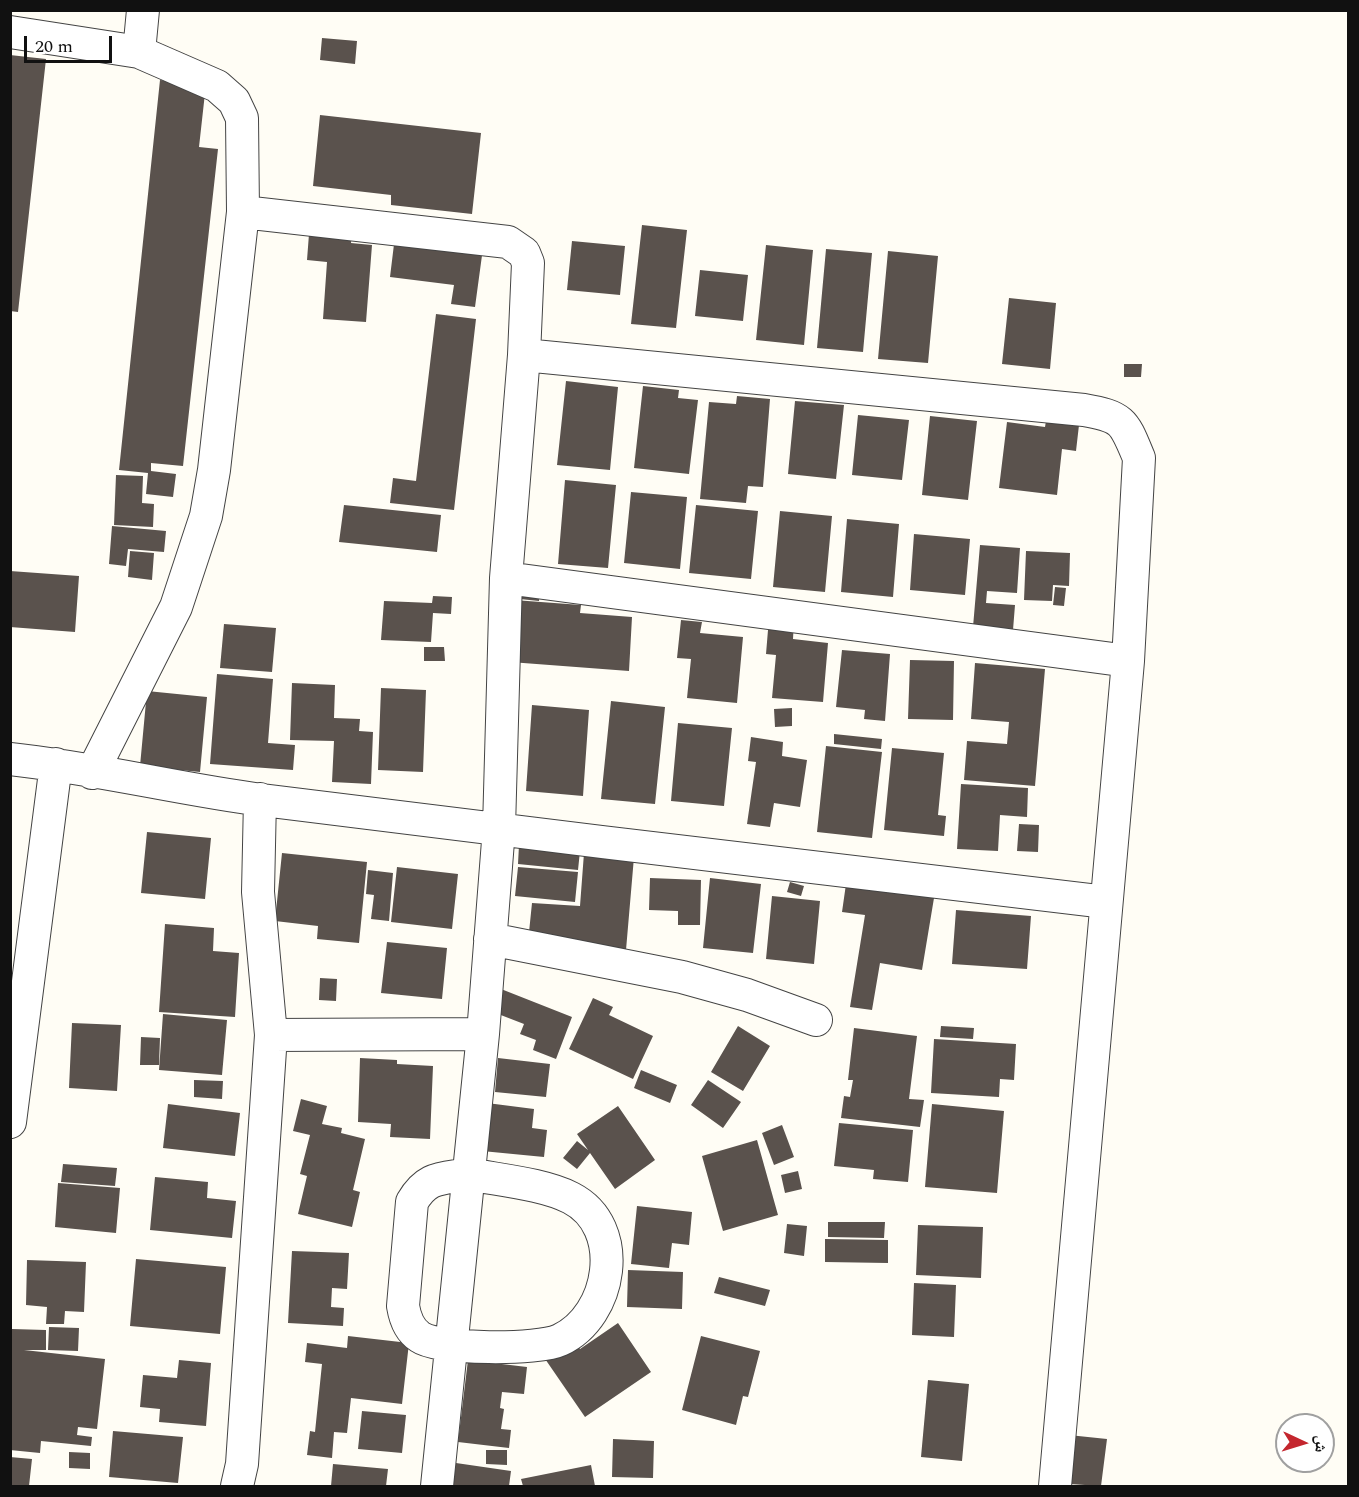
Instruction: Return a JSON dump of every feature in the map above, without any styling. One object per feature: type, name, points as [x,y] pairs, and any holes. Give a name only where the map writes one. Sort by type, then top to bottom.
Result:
[{"type":"street","points":[[139,51],[143,10]]},
{"type":"street","points":[[10,32],[139,51],[217,86],[238,107],[242,118],[243,212],[214,470],[206,516],[176,607],[92,773]]},
{"type":"street","points":[[243,212],[508,242],[518,246],[528,263],[524,355],[507,578],[499,828],[483,1034],[437,1486]]},
{"type":"street","points":[[524,355],[1084,410],[1106,414],[1119,420],[1139,458],[1128,661],[1055,1486]]},
{"type":"street","points":[[507,578],[1128,661]]},
{"type":"street","points":[[10,759],[56,764],[92,773],[260,799],[1106,902]]},
{"type":"street","points":[[10,1122],[56,764]]},
{"type":"street","points":[[237,1486],[242,1464],[271,1035],[258,892],[260,799]]},
{"type":"street","points":[[490,939],[682,976],[747,995],[816,1020]]},
{"type":"street","points":[[271,1035],[483,1034]]},
{"type":"street","points":[[469,1174],[551,1191],[573,1198],[598,1222],[607,1253],[603,1293],[586,1322],[559,1341],[527,1346],[451,1346],[420,1337],[406,1322],[403,1306],[412,1202],[419,1189],[430,1180],[469,1174]]},
{"type":"building","points":[[322,38],[357,41],[355,64],[320,60]]},
{"type":"building","points":[[10,55],[46,59],[18,312],[10,311]]},
{"type":"building","points":[[160,80],[206,84],[199,147],[218,149],[183,466],[151,463],[151,471],[176,474],[173,497],[146,494],[148,473],[119,470]]},
{"type":"building","points":[[320,115],[481,133],[472,214],[391,205],[391,195],[313,186]]},
{"type":"building","points":[[310,221],[353,224],[351,243],[372,245],[366,322],[323,319],[327,262],[307,260]]},
{"type":"building","points":[[642,225],[687,230],[676,328],[631,324]]},
{"type":"building","points":[[395,236],[483,248],[475,307],[451,304],[454,285],[390,277]]},
{"type":"building","points":[[572,241],[625,246],[620,295],[567,290]]},
{"type":"building","points":[[766,245],[813,250],[804,345],[756,340]]},
{"type":"building","points":[[826,249],[872,253],[863,352],[817,348]]},
{"type":"building","points":[[888,251],[938,256],[928,363],[878,359]]},
{"type":"building","points":[[700,270],[748,275],[743,321],[695,316]]},
{"type":"building","points":[[1009,298],[1056,303],[1050,369],[1002,364]]},
{"type":"building","points":[[436,314],[476,319],[454,510],[390,503],[393,478],[416,481]]},
{"type":"building","points":[[1124,364],[1142,364],[1141,377],[1124,377]]},
{"type":"building","points":[[566,381],[618,387],[610,470],[557,465]]},
{"type":"building","points":[[643,386],[679,390],[678,398],[698,400],[689,474],[634,468]]},
{"type":"building","points":[[737,396],[770,399],[763,487],[748,486],[746,503],[700,499],[709,402],[736,404]]},
{"type":"building","points":[[795,401],[844,405],[836,479],[788,474]]},
{"type":"building","points":[[858,415],[909,420],[902,480],[852,475]]},
{"type":"building","points":[[930,416],[977,421],[968,500],[922,495]]},
{"type":"building","points":[[1046,421],[1079,425],[1076,451],[1062,449],[1057,495],[999,488],[1007,422],[1045,427]]},
{"type":"building","points":[[116,475],[143,476],[142,503],[154,504],[153,527],[114,525]]},
{"type":"building","points":[[565,480],[616,485],[608,568],[558,564]]},
{"type":"building","points":[[631,492],[687,497],[680,569],[624,563]]},
{"type":"building","points":[[344,505],[441,515],[437,552],[339,542]]},
{"type":"building","points":[[696,505],[758,511],[751,579],[689,573]]},
{"type":"building","points":[[780,511],[832,516],[825,592],[773,587]]},
{"type":"building","points":[[847,519],[899,524],[893,597],[841,592]]},
{"type":"building","points":[[112,526],[166,531],[164,552],[128,549],[126,566],[109,564]]},
{"type":"building","points":[[914,534],[970,539],[965,595],[910,590]]},
{"type":"building","points":[[980,545],[1020,548],[1017,593],[987,591],[986,603],[1015,605],[1013,630],[973,627]]},
{"type":"building","points":[[130,551],[154,553],[152,580],[128,577]]},
{"type":"building","points":[[1026,551],[1070,553],[1069,586],[1053,585],[1052,601],[1024,600]]},
{"type":"building","points":[[10,571],[79,576],[75,632],[10,627]]},
{"type":"building","points":[[521,584],[540,586],[539,601],[520,599]]},
{"type":"building","points":[[1055,587],[1066,588],[1064,606],[1053,605]]},
{"type":"building","points":[[433,596],[452,597],[451,614],[433,613],[431,642],[381,640],[384,601],[432,603]]},
{"type":"building","points":[[514,600],[581,605],[580,613],[632,617],[629,671],[510,662]]},
{"type":"building","points":[[769,618],[794,620],[793,639],[828,643],[823,702],[772,698],[776,655],[766,654]]},
{"type":"building","points":[[681,620],[702,622],[700,633],[743,637],[737,703],[687,698],[691,659],[677,658]]},
{"type":"building","points":[[224,624],[276,628],[272,672],[220,668]]},
{"type":"building","points":[[424,647],[444,647],[445,661],[424,661]]},
{"type":"building","points":[[842,650],[890,654],[885,721],[864,719],[865,710],[836,707]]},
{"type":"building","points":[[910,660],[954,661],[953,720],[908,719]]},
{"type":"building","points":[[975,663],[1045,669],[1035,786],[964,780],[967,741],[1007,744],[1009,722],[971,719]]},
{"type":"building","points":[[217,674],[273,679],[268,743],[295,745],[293,770],[210,764]]},
{"type":"building","points":[[292,683],[335,685],[334,718],[360,719],[359,731],[373,732],[371,784],[332,782],[334,741],[290,740]]},
{"type":"building","points":[[381,688],[426,690],[423,772],[378,770]]},
{"type":"building","points":[[147,691],[207,697],[200,772],[140,766]]},
{"type":"building","points":[[611,701],[665,707],[655,804],[601,799]]},
{"type":"building","points":[[532,705],[589,710],[583,796],[526,791]]},
{"type":"building","points":[[792,708],[792,726],[775,727],[774,709]]},
{"type":"building","points":[[678,723],[732,728],[724,806],[671,801]]},
{"type":"building","points":[[834,734],[882,739],[881,749],[834,744]]},
{"type":"building","points":[[751,737],[783,742],[782,756],[807,760],[800,807],[774,803],[770,827],[747,824],[756,762],[748,761]]},
{"type":"building","points":[[826,746],[882,752],[872,838],[817,832]]},
{"type":"building","points":[[892,748],[944,753],[938,815],[946,816],[944,836],[884,830]]},
{"type":"building","points":[[961,784],[1028,788],[1027,817],[1000,815],[998,851],[957,849]]},
{"type":"building","points":[[1019,824],[1039,825],[1038,852],[1017,851]]},
{"type":"building","points":[[147,832],[211,838],[205,899],[141,893]]},
{"type":"building","points":[[519,845],[580,851],[578,870],[518,864]]},
{"type":"building","points":[[282,853],[367,862],[359,943],[317,939],[318,926],[275,921]]},
{"type":"building","points":[[584,853],[634,857],[626,950],[528,942],[532,903],[580,906]]},
{"type":"building","points":[[397,867],[458,874],[452,929],[391,922]]},
{"type":"building","points":[[518,867],[578,872],[575,902],[515,896]]},
{"type":"building","points":[[368,870],[393,873],[389,921],[371,919],[374,895],[366,894]]},
{"type":"building","points":[[650,878],[701,880],[700,925],[678,925],[678,911],[649,910]]},
{"type":"building","points":[[710,878],[761,884],[753,953],[703,948]]},
{"type":"building","points":[[790,882],[804,886],[801,896],[787,892]]},
{"type":"building","points":[[846,884],[934,898],[922,970],[880,963],[872,1010],[850,1007],[865,915],[842,912]]},
{"type":"building","points":[[772,896],[820,901],[814,964],[766,959]]},
{"type":"building","points":[[956,910],[1031,916],[1027,969],[952,964]]},
{"type":"building","points":[[165,924],[214,928],[213,951],[239,953],[235,1017],[159,1012]]},
{"type":"building","points":[[387,942],[447,948],[442,999],[381,993]]},
{"type":"building","points":[[320,978],[337,979],[336,1001],[319,1000]]},
{"type":"building","points":[[501,989],[572,1017],[556,1059],[533,1050],[536,1040],[520,1034],[524,1024],[493,1012]]},
{"type":"building","points":[[593,998],[613,1007],[609,1015],[653,1036],[633,1079],[569,1049]]},
{"type":"building","points":[[163,1014],[227,1020],[222,1075],[159,1070]]},
{"type":"building","points":[[72,1023],[121,1025],[117,1091],[69,1088]]},
{"type":"building","points":[[738,1026],[770,1046],[743,1091],[711,1072]]},
{"type":"building","points":[[941,1026],[974,1028],[973,1039],[940,1037]]},
{"type":"building","points":[[854,1028],[917,1036],[909,1099],[924,1100],[920,1127],[841,1118],[844,1096],[850,1097],[853,1080],[848,1080]]},
{"type":"building","points":[[141,1037],[160,1038],[159,1065],[140,1065]]},
{"type":"building","points":[[934,1039],[1016,1044],[1014,1080],[1000,1079],[999,1097],[931,1093]]},
{"type":"building","points":[[360,1058],[397,1060],[397,1064],[433,1066],[430,1139],[390,1137],[391,1124],[358,1122]]},
{"type":"building","points":[[498,1058],[550,1064],[546,1097],[495,1092]]},
{"type":"building","points":[[641,1070],[677,1085],[670,1103],[634,1088]]},
{"type":"building","points":[[194,1080],[223,1081],[222,1099],[194,1097]]},
{"type":"building","points":[[708,1080],[741,1102],[723,1128],[691,1105]]},
{"type":"building","points":[[301,1099],[327,1106],[322,1124],[342,1128],[341,1133],[365,1139],[353,1190],[360,1192],[352,1227],[298,1214],[307,1176],[300,1174],[310,1135],[293,1131]]},
{"type":"building","points":[[487,1103],[534,1109],[532,1128],[547,1130],[544,1157],[482,1151]]},
{"type":"building","points":[[168,1104],[240,1113],[235,1156],[163,1148]]},
{"type":"building","points":[[932,1104],[1004,1111],[997,1193],[925,1187]]},
{"type":"building","points":[[618,1106],[655,1160],[615,1189],[590,1153],[577,1169],[563,1158],[577,1141],[588,1150],[577,1134]]},
{"type":"building","points":[[839,1123],[913,1130],[908,1182],[873,1179],[874,1170],[834,1166]]},
{"type":"building","points":[[782,1125],[794,1157],[774,1165],[762,1133]]},
{"type":"building","points":[[757,1140],[778,1215],[723,1231],[702,1156]]},
{"type":"building","points":[[63,1164],[117,1168],[115,1186],[61,1182]]},
{"type":"building","points":[[798,1171],[802,1189],[785,1193],[781,1175]]},
{"type":"building","points":[[155,1177],[208,1182],[207,1198],[236,1201],[232,1238],[150,1230]]},
{"type":"building","points":[[58,1183],[120,1188],[116,1233],[55,1227]]},
{"type":"building","points":[[637,1206],[692,1212],[689,1245],[672,1243],[669,1268],[631,1264]]},
{"type":"building","points":[[828,1222],[885,1222],[884,1238],[828,1237]]},
{"type":"building","points":[[787,1224],[807,1226],[804,1256],[784,1253]]},
{"type":"building","points":[[918,1225],[983,1227],[981,1278],[916,1275]]},
{"type":"building","points":[[825,1239],[888,1240],[888,1263],[825,1262]]},
{"type":"building","points":[[292,1251],[349,1253],[347,1289],[332,1288],[331,1307],[344,1308],[343,1326],[288,1323]]},
{"type":"building","points":[[136,1259],[226,1267],[220,1334],[130,1326]]},
{"type":"building","points":[[27,1260],[86,1262],[84,1312],[65,1311],[64,1324],[46,1324],[47,1307],[26,1305]]},
{"type":"building","points":[[628,1270],[683,1272],[682,1309],[627,1307]]},
{"type":"building","points":[[719,1277],[770,1290],[765,1306],[714,1293]]},
{"type":"building","points":[[914,1283],[956,1285],[954,1337],[912,1335]]},
{"type":"building","points":[[618,1323],[651,1372],[585,1417],[541,1353],[570,1333],[580,1349]]},
{"type":"building","points":[[49,1327],[79,1328],[78,1351],[48,1350]]},
{"type":"building","points":[[12,1329],[46,1330],[46,1350],[24,1350],[105,1359],[97,1429],[78,1427],[77,1435],[92,1437],[91,1446],[41,1441],[40,1453],[10,1450]]},
{"type":"building","points":[[348,1336],[409,1343],[402,1404],[351,1398],[347,1433],[334,1432],[332,1458],[307,1455],[310,1431],[315,1432],[322,1364],[305,1362],[307,1343],[347,1348]]},
{"type":"building","points":[[701,1336],[760,1351],[748,1397],[743,1396],[736,1425],[682,1410]]},
{"type":"building","points":[[179,1360],[211,1363],[206,1426],[159,1422],[160,1409],[140,1407],[143,1375],[177,1378]]},
{"type":"building","points":[[468,1360],[527,1367],[524,1394],[502,1392],[500,1408],[504,1409],[501,1429],[511,1430],[509,1448],[458,1442]]},
{"type":"building","points":[[928,1380],[969,1384],[962,1461],[921,1457]]},
{"type":"building","points":[[362,1411],[406,1415],[402,1453],[358,1449]]},
{"type":"building","points":[[113,1431],[183,1437],[178,1483],[109,1477]]},
{"type":"building","points":[[1059,1434],[1107,1439],[1101,1486],[1053,1483]]},
{"type":"building","points":[[613,1439],[654,1441],[653,1478],[612,1477]]},
{"type":"building","points":[[486,1450],[507,1450],[507,1465],[486,1464]]},
{"type":"building","points":[[69,1452],[90,1453],[90,1469],[69,1468]]},
{"type":"building","points":[[10,1457],[32,1459],[29,1486],[10,1486]]},
{"type":"building","points":[[456,1463],[511,1471],[509,1486],[453,1486]]},
{"type":"building","points":[[333,1464],[388,1469],[386,1486],[331,1486]]},
{"type":"building","points":[[591,1465],[595,1486],[523,1486],[521,1479]]}]
